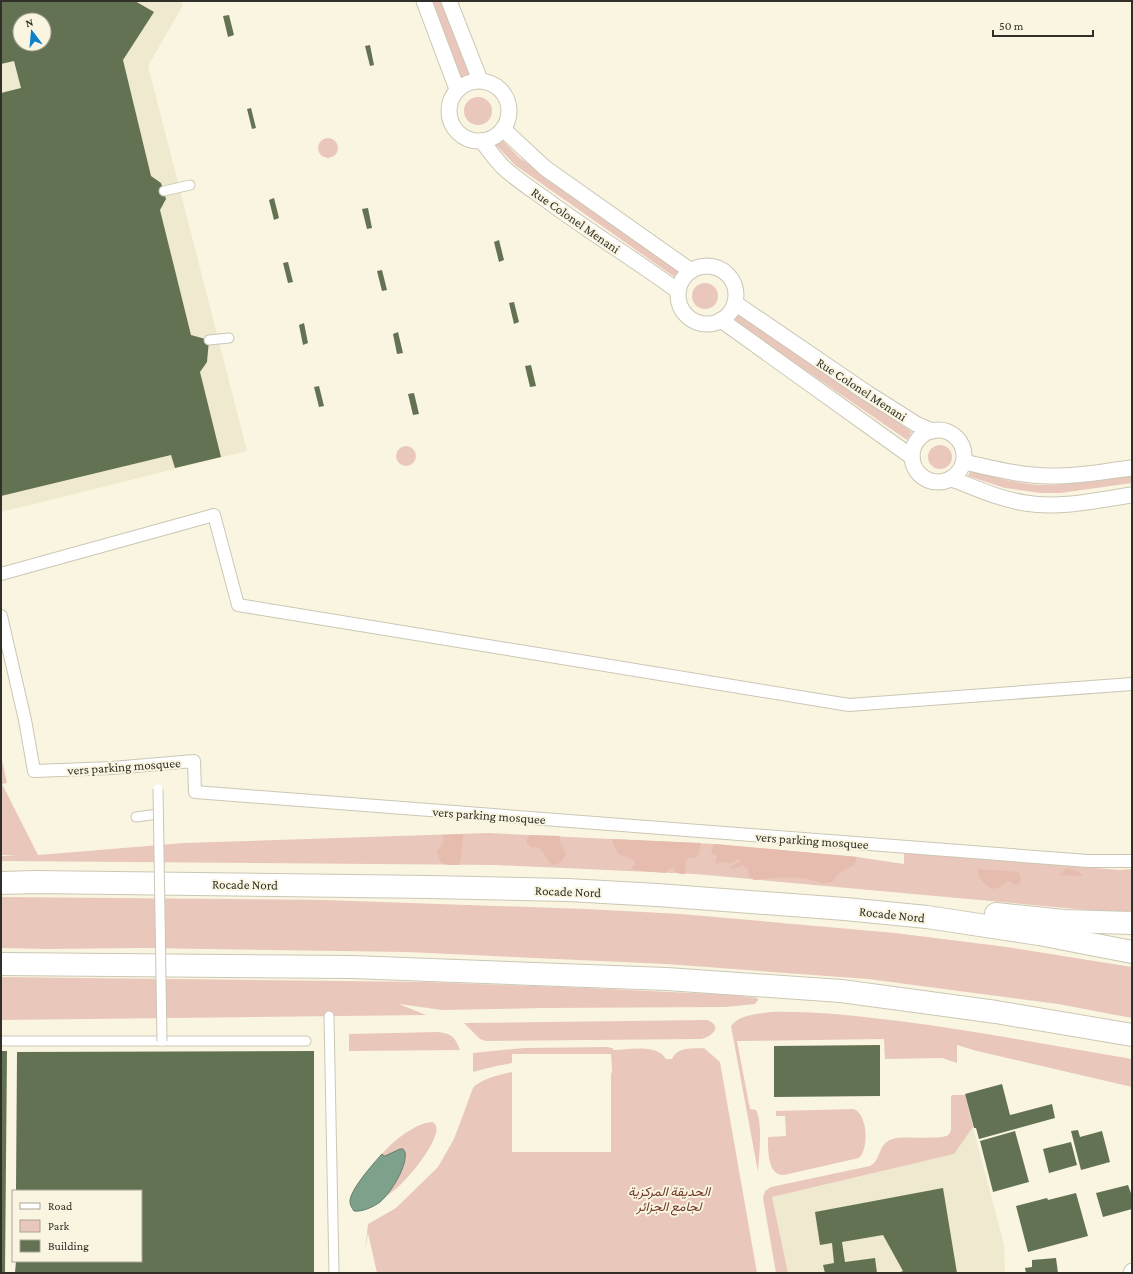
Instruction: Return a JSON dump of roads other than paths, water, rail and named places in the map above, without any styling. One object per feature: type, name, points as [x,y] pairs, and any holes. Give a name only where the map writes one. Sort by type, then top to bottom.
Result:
[{"type":"highway","points":[[1,878],[53,882]]},
{"type":"highway","name":"Rocade Nord","points":[[1,883],[53,882],[568,890],[717,899],[927,917],[1039,934],[1132,952]]},
{"type":"highway","points":[[568,890],[621,886],[723,890],[849,898],[1064,921],[1132,923]]},
{"type":"highway","points":[[1097,922],[1132,927]]},
{"type":"highway","points":[[1,964],[352,967],[651,978],[782,986],[841,991],[964,1007],[1132,1035]]},
{"type":"highway","points":[[1084,1026],[1132,1047]]},
{"type":"street","points":[[424,1],[457,89]]},
{"type":"street","points":[[449,1],[480,80]]},
{"type":"street","points":[[480,80],[489,82],[498,87],[508,102],[509,112],[503,129],[490,139],[482,141],[465,138],[458,133],[450,118],[449,108],[451,98],[457,89],[464,84],[480,80]]},
{"type":"street","name":"Rue Colonel Menani","points":[[503,129],[545,168],[691,271]]},
{"type":"street","name":"Rue Colonel Menani","points":[[482,141],[504,168],[574,220],[678,291]]},
{"type":"street","points":[[164,191],[190,185]]},
{"type":"street","points":[[711,266],[727,273],[733,282],[736,292],[735,303],[729,314],[721,320],[711,324],[699,323],[690,318],[681,309],[678,291],[684,277],[691,271],[700,267],[711,266]]},
{"type":"street","name":"Rue Colonel Menani","points":[[735,303],[867,393],[916,424],[932,431]]},
{"type":"street","name":"Rue Colonel Menani","points":[[721,320],[912,457]]},
{"type":"street","points":[[209,340],[229,338]]},
{"type":"street","points":[[941,430],[950,432],[962,443],[965,452],[964,462],[959,473],[952,479],[943,482],[933,482],[923,478],[914,466],[912,457],[913,448],[918,439],[932,431],[941,430]]},
{"type":"street","points":[[964,462],[1002,470],[1048,476],[1070,476],[1132,468]]},
{"type":"street","points":[[952,479],[1006,499],[1026,504],[1069,504],[1132,495]]},
{"type":"street","points":[[1,574],[214,515],[238,605],[849,705],[1132,684]]},
{"type":"street","name":"vers parking mosquee","points":[[1,616],[26,720],[34,771],[112,768],[194,761],[195,792],[1088,861],[1132,861]]},
{"type":"street","points":[[158,789],[162,1041]]},
{"type":"street","points":[[136,817],[158,814]]},
{"type":"street","points":[[329,1016],[334,1273]]},
{"type":"street","points":[[1,1041],[306,1040]]},
{"type":"park label","name":"الحديقة المركزية لجامع الجزائر","points":[[669,1198]]}]
